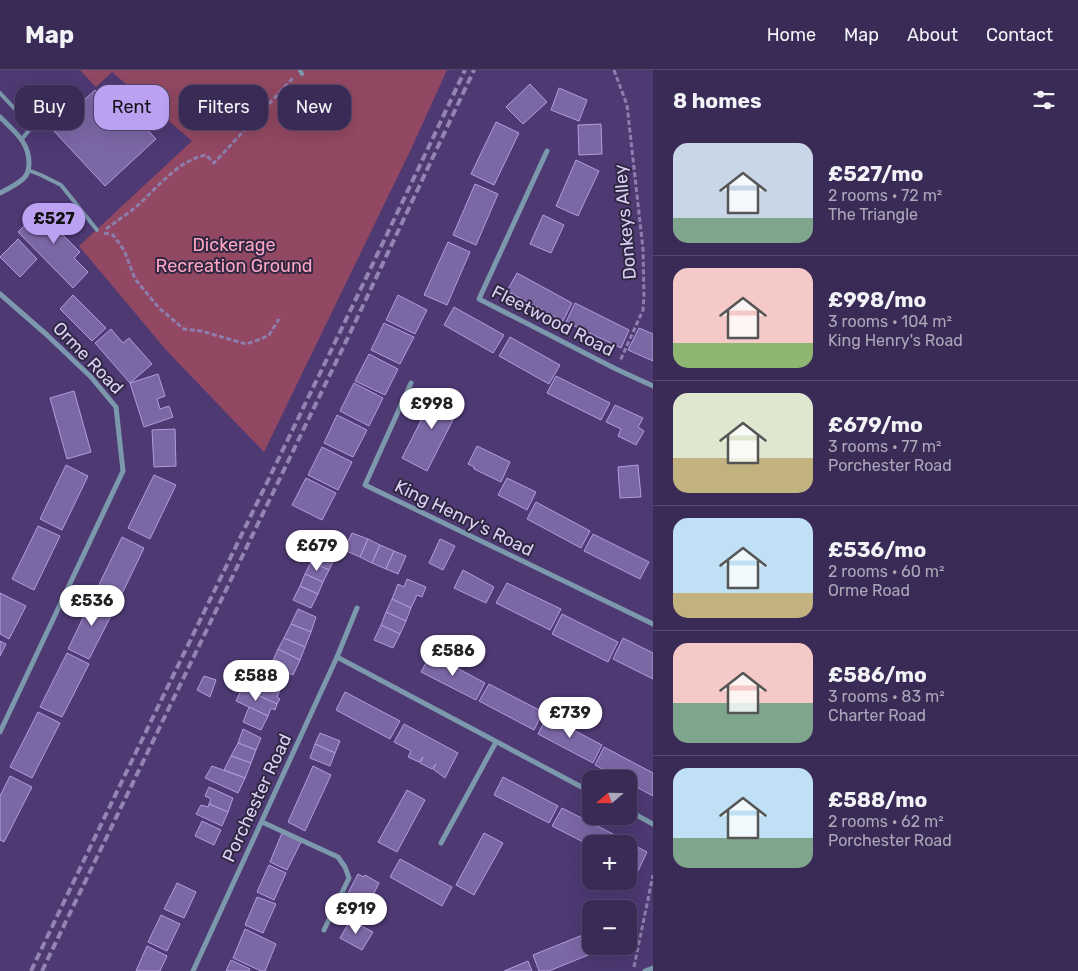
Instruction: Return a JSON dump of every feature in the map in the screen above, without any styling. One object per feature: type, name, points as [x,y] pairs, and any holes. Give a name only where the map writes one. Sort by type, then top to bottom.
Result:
[{"type":"street","points":[[0,117],[22,139],[27,149],[28,170],[25,177],[0,193]]},
{"type":"street","name":"Fleetwood Road","points":[[547,151],[479,299],[653,386]]},
{"type":"street","name":"Orme Road","points":[[0,294],[91,377],[116,407],[123,471],[0,732]]},
{"type":"street","name":"King Henry's Road","points":[[411,383],[365,485],[653,624]]},
{"type":"street","name":"Porchester Road","points":[[193,971],[337,657],[357,608]]},
{"type":"street","points":[[337,657],[582,787]]},
{"type":"street","points":[[442,843],[496,742]]},
{"type":"street","points":[[638,816],[653,824]]},
{"type":"street","points":[[262,822],[338,857],[345,867],[349,878],[324,930]]},
{"type":"street","points":[[645,971],[653,968]]},
{"type":"lane","points":[[0,93],[28,123],[30,129],[22,139]]},
{"type":"lane","points":[[28,170],[61,186],[97,230]]},
{"type":"path","name":"Donkeys Alley","points":[[614,70],[628,112],[643,249],[644,297],[644,310],[616,369]]},
{"type":"path","points":[[279,318],[269,335],[246,344],[200,330],[184,329],[159,308],[135,279],[124,250],[113,236],[101,232],[132,210],[181,166],[194,157],[206,155],[214,162],[301,71]]},
{"type":"path","points":[[633,971],[653,875]]},
{"type":"green space","name":"Dickerage Recreation Ground","points":[[80,70],[447,70],[412,147],[264,452],[167,351],[79,246],[192,141],[179,130],[268,130],[268,85],[179,85],[179,130],[169,121],[169,85],[127,85],[112,72],[98,85],[94,85]]},
{"type":"building","points":[[530,84],[547,102],[523,124],[506,107]]},
{"type":"building","points":[[559,88],[587,100],[579,121],[551,110]]},
{"type":"building","points":[[94,91],[94,130],[148,130],[156,139],[105,186],[53,130],[84,130],[84,100]]},
{"type":"building","points":[[496,122],[519,133],[494,185],[471,174]]},
{"type":"building","points":[[601,124],[602,154],[579,155],[578,125]]},
{"type":"building","points":[[576,160],[599,171],[578,216],[556,206]]},
{"type":"building","points":[[475,184],[498,194],[476,245],[453,235]]},
{"type":"building","points":[[45,205],[69,230],[63,235],[80,252],[74,258],[88,272],[73,288],[18,232]]},
{"type":"building","points":[[543,215],[564,225],[551,253],[530,244]]},
{"type":"building","points":[[18,239],[37,259],[20,277],[0,257]]},
{"type":"building","points":[[448,242],[470,252],[447,305],[424,295]]},
{"type":"building","points":[[517,273],[572,303],[563,321],[507,291]]},
{"type":"building","points":[[73,295],[106,328],[92,341],[60,309]]},
{"type":"building","points":[[398,295],[427,310],[415,334],[386,320]]},
{"type":"building","points":[[575,303],[629,330],[621,348],[566,322]]},
{"type":"building","points":[[454,307],[504,335],[493,353],[444,325]]},
{"type":"building","points":[[384,323],[414,337],[400,364],[371,350]]},
{"type":"building","points":[[639,328],[653,334],[653,361],[628,350]]},
{"type":"building","points":[[111,329],[123,343],[129,338],[152,364],[130,383],[95,343]]},
{"type":"building","points":[[510,337],[560,365],[549,384],[499,356]]},
{"type":"building","points":[[369,354],[398,369],[385,395],[355,381]]},
{"type":"building","points":[[158,374],[165,396],[157,399],[160,409],[169,406],[173,417],[144,427],[130,383]]},
{"type":"building","points":[[556,376],[610,403],[601,420],[547,393]]},
{"type":"building","points":[[354,383],[383,398],[369,426],[340,411]]},
{"type":"building","points":[[437,389],[462,402],[427,471],[402,458]]},
{"type":"building","points":[[74,391],[91,452],[67,459],[50,398]]},
{"type":"building","points":[[615,405],[643,418],[638,427],[644,431],[636,445],[618,436],[621,429],[606,422]]},
{"type":"building","points":[[337,415],[367,430],[353,457],[324,443]]},
{"type":"building","points":[[175,429],[176,466],[154,467],[152,430]]},
{"type":"building","points":[[477,446],[510,462],[501,482],[474,469],[474,467],[468,464]]},
{"type":"building","points":[[322,447],[352,462],[338,490],[308,475]]},
{"type":"building","points":[[66,465],[88,476],[62,530],[40,519]]},
{"type":"building","points":[[638,465],[641,497],[620,498],[618,467]]},
{"type":"building","points":[[154,475],[176,485],[150,539],[128,528]]},
{"type":"building","points":[[306,478],[336,493],[322,520],[292,505]]},
{"type":"building","points":[[507,478],[536,492],[527,510],[498,495]]},
{"type":"building","points":[[536,502],[590,531],[581,548],[527,519]]},
{"type":"building","points":[[38,526],[60,536],[34,590],[12,579]]},
{"type":"building","points":[[352,533],[368,539],[360,557],[344,550]]},
{"type":"building","points":[[593,534],[649,562],[640,579],[584,551]]},
{"type":"building","points":[[122,537],[144,548],[118,602],[96,591]]},
{"type":"building","points":[[368,539],[380,545],[372,563],[360,557]]},
{"type":"building","points":[[440,539],[455,546],[443,570],[429,563]]},
{"type":"building","points":[[318,544],[337,553],[329,570],[311,562]]},
{"type":"building","points":[[380,545],[394,551],[386,569],[372,563]]},
{"type":"building","points":[[394,551],[406,556],[398,574],[386,569]]},
{"type":"building","points":[[311,562],[329,570],[323,582],[305,574]]},
{"type":"building","points":[[463,570],[494,587],[486,603],[454,588]]},
{"type":"building","points":[[305,574],[323,582],[318,594],[300,586]]},
{"type":"building","points":[[407,579],[426,587],[422,597],[417,595],[411,608],[392,599],[398,584],[404,587]]},
{"type":"building","points":[[507,583],[561,609],[550,630],[496,603]]},
{"type":"building","points":[[300,586],[318,594],[311,608],[293,600]]},
{"type":"building","points":[[0,593],[26,606],[9,639],[0,634]]},
{"type":"building","points":[[94,595],[116,606],[89,659],[68,649]]},
{"type":"building","points":[[392,599],[411,608],[406,621],[386,612]]},
{"type":"building","points":[[298,609],[316,617],[311,632],[291,624]]},
{"type":"building","points":[[386,612],[406,621],[400,634],[381,625]]},
{"type":"building","points":[[562,614],[618,642],[608,662],[552,634]]},
{"type":"building","points":[[291,624],[311,632],[305,647],[284,638]]},
{"type":"building","points":[[381,625],[400,634],[393,648],[374,640]]},
{"type":"building","points":[[284,638],[305,647],[300,660],[278,649]]},
{"type":"building","points":[[623,638],[653,653],[653,679],[613,659]]},
{"type":"building","points":[[0,641],[6,644],[0,656]]},
{"type":"building","points":[[278,649],[300,660],[293,675],[271,665]]},
{"type":"building","points":[[67,653],[89,664],[62,717],[40,707]]},
{"type":"building","points":[[431,654],[485,683],[476,700],[421,672]]},
{"type":"building","points":[[261,664],[286,675],[280,690],[254,678]]},
{"type":"building","points":[[204,676],[216,680],[210,697],[197,690]]},
{"type":"building","points":[[252,677],[280,690],[277,697],[280,699],[277,704],[246,690]]},
{"type":"building","points":[[489,684],[543,712],[534,730],[479,701]]},
{"type":"building","points":[[242,688],[277,704],[275,710],[271,708],[268,716],[236,701]]},
{"type":"building","points":[[345,692],[400,721],[390,739],[336,710]]},
{"type":"building","points":[[249,707],[268,716],[261,730],[243,722]]},
{"type":"building","points":[[38,712],[60,723],[32,778],[10,767]]},
{"type":"building","points":[[547,716],[602,745],[593,763],[538,734]]},
{"type":"building","points":[[404,724],[458,753],[445,778],[433,769],[436,764],[432,769],[420,763],[423,757],[419,762],[408,757],[411,751],[394,742]]},
{"type":"building","points":[[243,729],[261,738],[256,750],[238,743]]},
{"type":"building","points":[[320,733],[340,741],[335,753],[315,744]]},
{"type":"building","points":[[238,743],[256,750],[251,763],[231,756]]},
{"type":"building","points":[[315,744],[335,753],[330,766],[310,758]]},
{"type":"building","points":[[604,747],[653,773],[653,796],[638,788],[638,770],[604,770],[595,765]]},
{"type":"building","points":[[231,756],[251,763],[245,778],[224,770]]},
{"type":"building","points":[[212,766],[245,778],[238,793],[205,778]]},
{"type":"building","points":[[313,766],[331,775],[305,831],[288,822]]},
{"type":"building","points":[[10,776],[32,787],[4,842],[0,840],[0,796]]},
{"type":"building","points":[[503,777],[558,806],[549,823],[494,795]]},
{"type":"building","points":[[209,787],[233,798],[228,812],[209,804],[211,799],[205,796]]},
{"type":"building","points":[[407,790],[425,800],[397,852],[378,842]]},
{"type":"building","points":[[209,804],[228,812],[222,826],[196,814],[201,805],[208,807]]},
{"type":"building","points":[[562,808],[582,818],[582,825],[595,825],[615,835],[582,835],[582,841],[552,826]]},
{"type":"building","points":[[202,821],[221,830],[214,845],[195,836]]},
{"type":"building","points":[[282,833],[301,842],[287,870],[270,862]]},
{"type":"building","points":[[484,833],[503,843],[474,895],[456,885]]},
{"type":"building","points":[[637,847],[647,852],[637,870]]},
{"type":"building","points":[[400,859],[452,887],[442,906],[390,877]]},
{"type":"building","points":[[269,865],[286,873],[274,900],[257,892]]},
{"type":"building","points":[[358,874],[364,877],[365,875],[379,883],[367,907],[347,895]]},
{"type":"building","points":[[177,883],[196,892],[184,918],[164,909]]},
{"type":"building","points":[[257,897],[276,904],[263,933],[245,925]]},
{"type":"building","points":[[161,915],[180,924],[167,951],[148,942]]},
{"type":"building","points":[[352,921],[373,932],[362,950],[340,938],[348,924],[350,925]]},
{"type":"building","points":[[245,929],[276,944],[265,971],[261,971],[233,958]]},
{"type":"building","points":[[582,935],[582,955],[588,955],[549,971],[539,971],[533,955]]},
{"type":"building","points":[[147,946],[167,956],[160,971],[136,971]]},
{"type":"building","points":[[231,960],[250,969],[249,971],[226,971]]},
{"type":"building","points":[[528,961],[532,971],[504,971]]},
{"type":"railway","points":[[31,971],[465,70]]},
{"type":"railway","points":[[42,971],[351,331],[474,70]]}]
